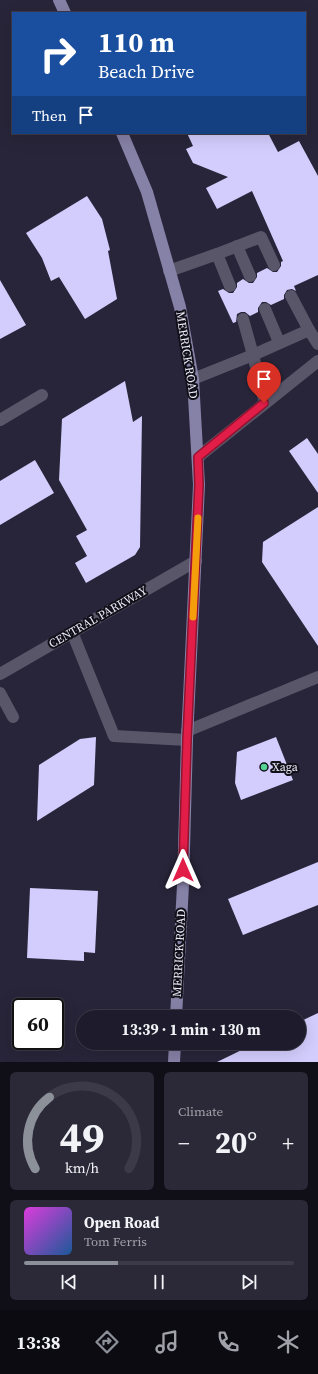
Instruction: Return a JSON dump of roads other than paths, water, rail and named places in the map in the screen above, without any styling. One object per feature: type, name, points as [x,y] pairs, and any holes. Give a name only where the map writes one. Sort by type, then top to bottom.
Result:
[{"type":"main road","points":[[59,0],[65,12]]},
{"type":"main road","name":"MERRICK ROAD","points":[[122,134],[146,192],[180,307],[193,379],[198,457],[196,561],[187,735],[183,885],[176,1010]]},
{"type":"main road","points":[[174,1062],[175,1050]]},
{"type":"street","points":[[169,271],[261,237],[274,265]]},
{"type":"street","points":[[237,246],[250,276]]},
{"type":"street","points":[[217,254],[230,286]]},
{"type":"street","points":[[292,296],[309,330],[318,344]]},
{"type":"street","points":[[265,308],[280,342]]},
{"type":"street","points":[[243,319],[254,355],[264,403]]},
{"type":"street","points":[[193,379],[254,355],[309,330]]},
{"type":"street","points":[[198,457],[318,361]]},
{"type":"street","points":[[0,420],[42,395]]},
{"type":"street","name":"CENTRAL PARKWAY","points":[[0,674],[196,561]]},
{"type":"street","points":[[72,632],[114,736],[187,735],[318,677]]},
{"type":"street","points":[[0,694],[13,717]]},
{"type":"place","name":"Xaga","points":[[264,767]]}]
